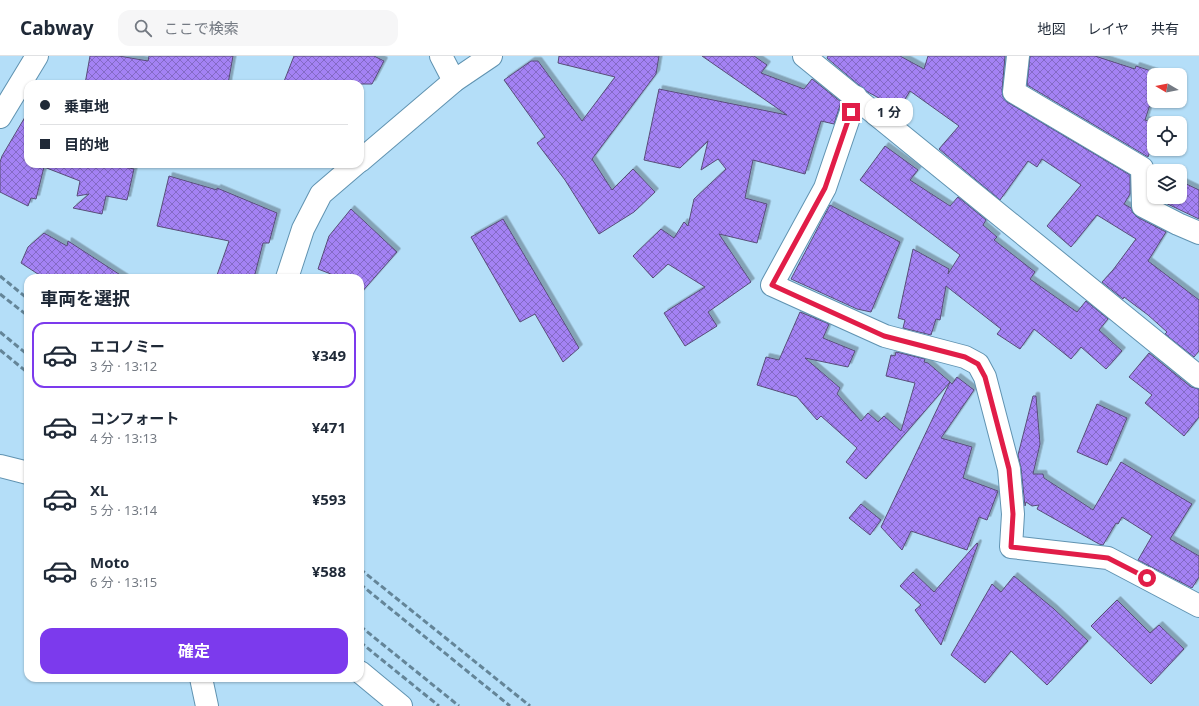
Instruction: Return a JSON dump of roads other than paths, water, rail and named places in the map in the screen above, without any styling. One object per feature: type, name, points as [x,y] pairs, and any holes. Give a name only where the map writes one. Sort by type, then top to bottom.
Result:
[{"type":"street","points":[[0,116],[37,56]]},
{"type":"street","points":[[440,56],[454,81]]},
{"type":"street","points":[[364,158],[454,81],[491,56]]},
{"type":"street","points":[[804,56],[1199,377]]},
{"type":"street","points":[[1018,56],[1014,92],[1142,168],[1143,206],[1199,233]]},
{"type":"street","points":[[856,97],[825,188],[772,285],[884,336],[965,357],[978,364],[985,377],[1009,469],[1013,514],[1011,547],[1108,558],[1199,606]]},
{"type":"street","points":[[288,274],[303,229],[321,194],[351,168]]},
{"type":"street","points":[[0,466],[24,472]]},
{"type":"street","points":[[364,675],[401,706]]},
{"type":"street","points":[[202,682],[207,706]]},
{"type":"railway","points":[[0,276],[24,296]]},
{"type":"railway","points":[[0,294],[24,313]]},
{"type":"railway","points":[[0,332],[24,352]]},
{"type":"railway","points":[[0,350],[24,370]]},
{"type":"railway","points":[[364,572],[530,706]]},
{"type":"railway","points":[[364,587],[510,706]]},
{"type":"railway","points":[[364,629],[459,706]]},
{"type":"railway","points":[[364,645],[439,706]]}]
